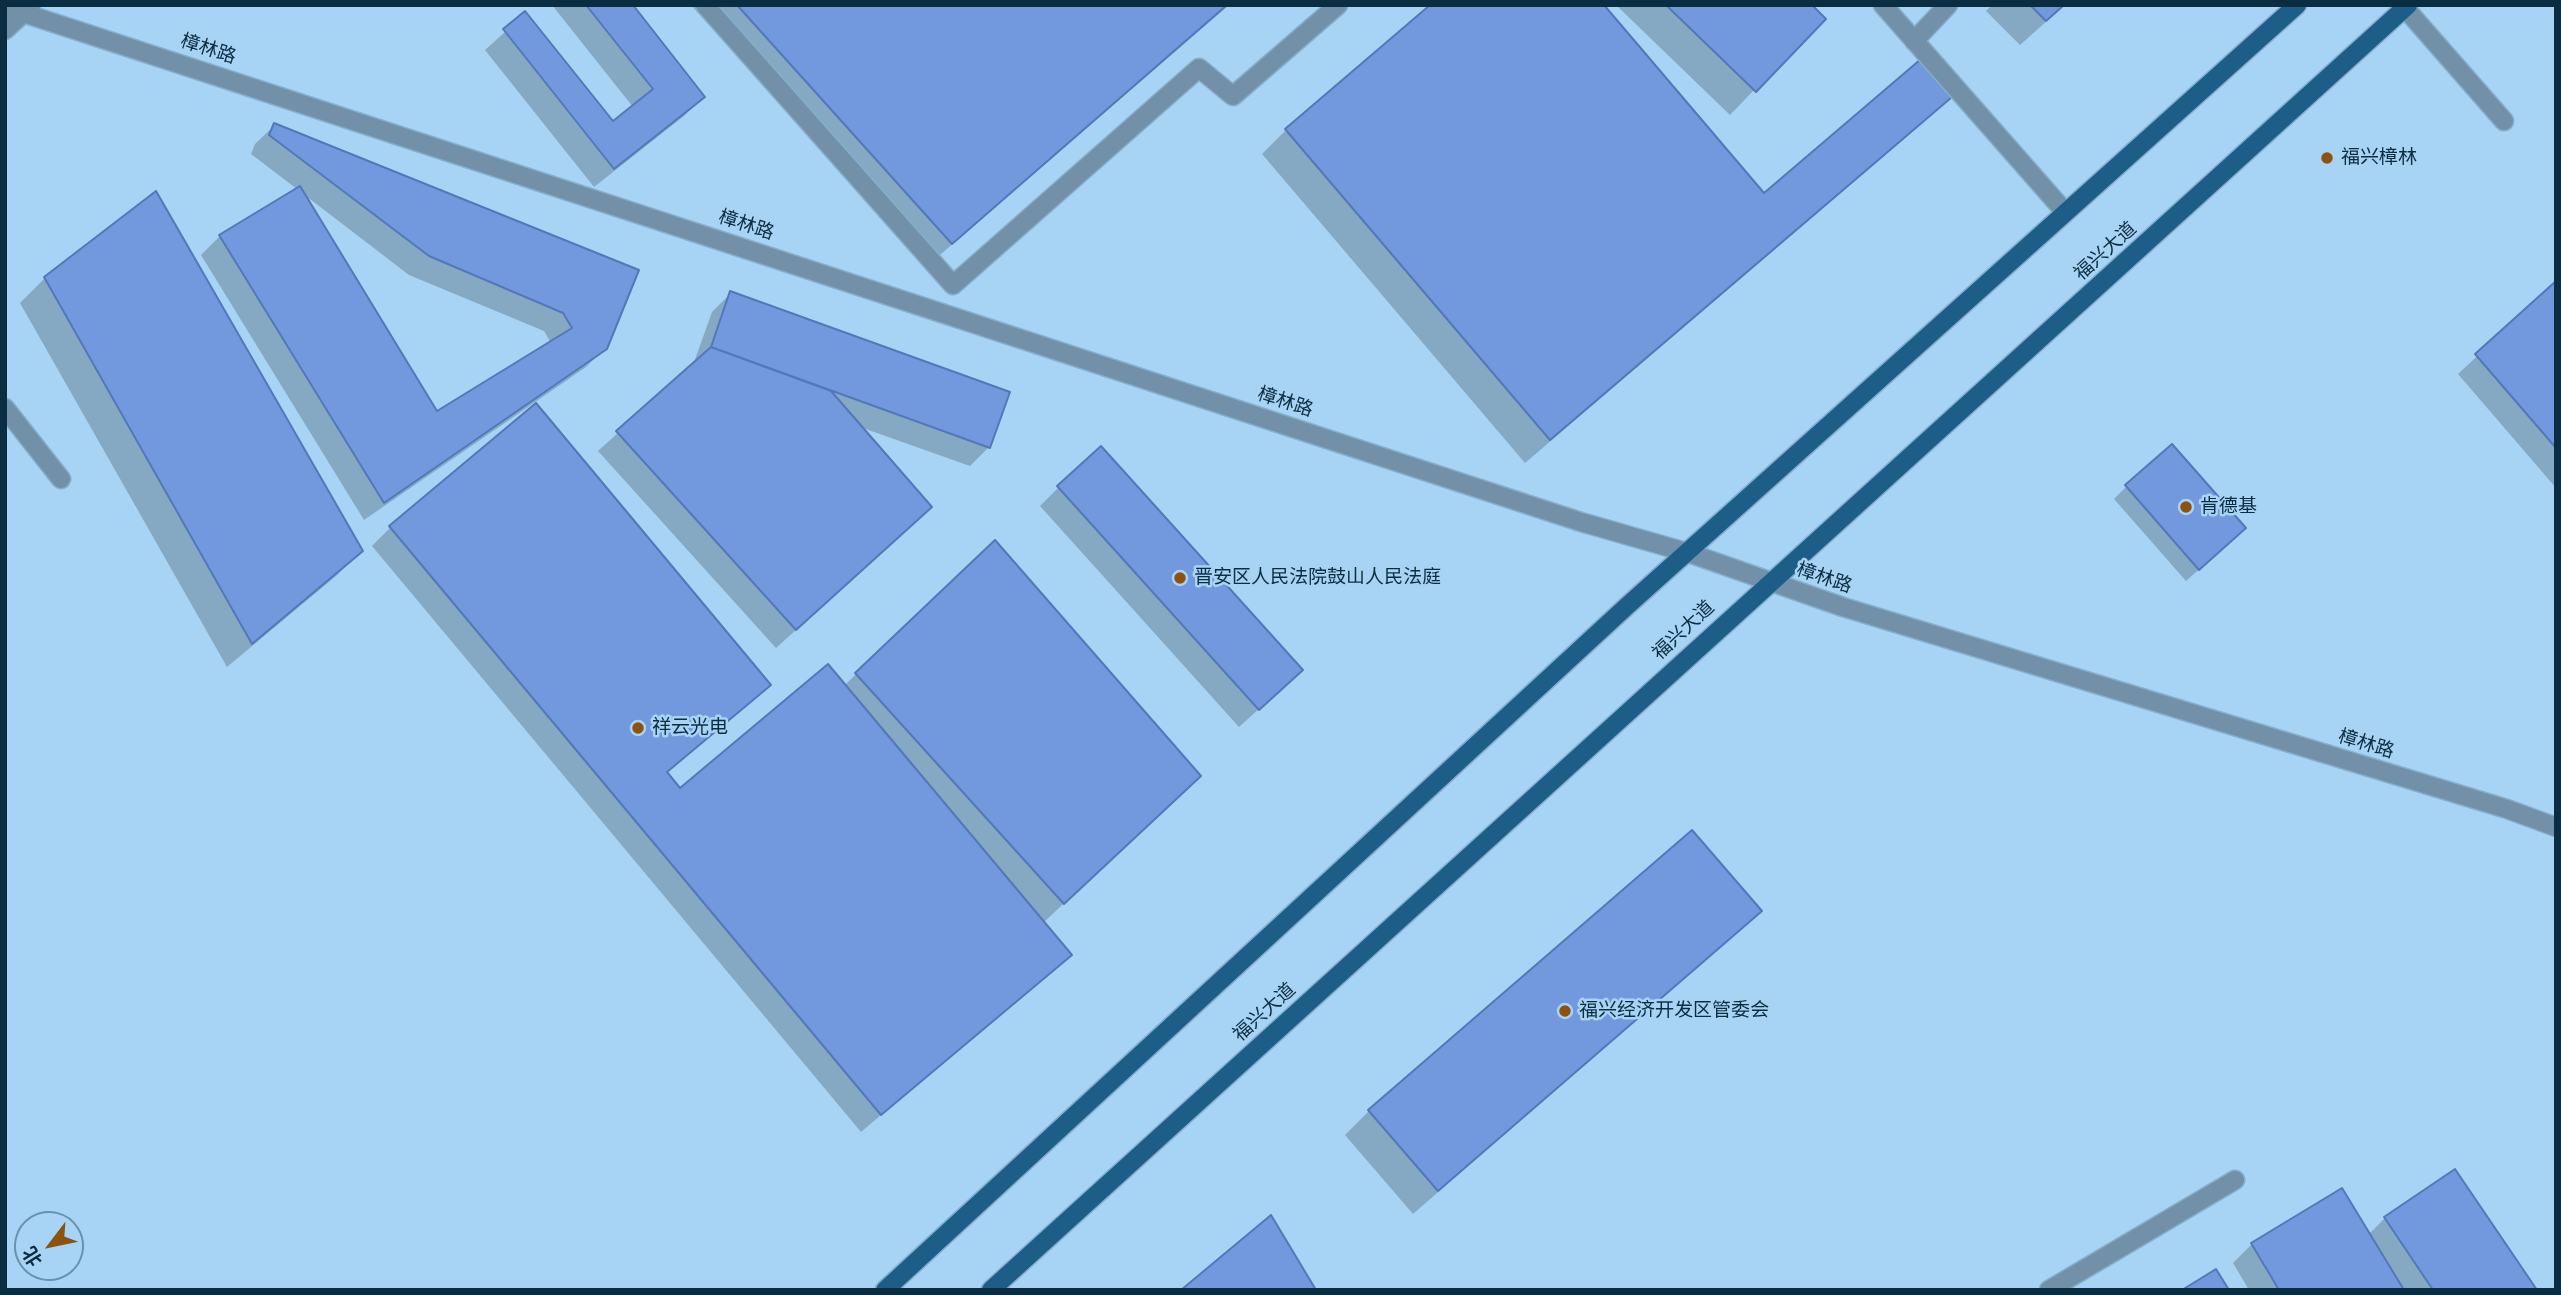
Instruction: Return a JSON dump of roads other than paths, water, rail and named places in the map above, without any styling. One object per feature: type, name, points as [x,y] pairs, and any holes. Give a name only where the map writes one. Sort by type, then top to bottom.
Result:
[{"type":"main road","points":[[885,1290],[1689,553],[2297,5]]},
{"type":"main road","name":"福兴大道","points":[[991,1290],[1768,582],[2407,7]]},
{"type":"street","points":[[705,5],[953,285],[1199,68],[1233,96],[1338,5]]},
{"type":"street","points":[[1883,5],[2065,212]]},
{"type":"street","points":[[1914,41],[1948,5]]},
{"type":"street","name":"樟林路","points":[[5,7],[29,8],[1580,522],[1689,553],[1768,582],[2507,809],[2556,827]]},
{"type":"street","points":[[2407,7],[2504,121]]},
{"type":"street","points":[[5,30],[29,8]]},
{"type":"street","points":[[5,408],[61,479]]},
{"type":"street","points":[[2049,1290],[2235,1180]]},
{"type":"place","name":"福兴樟林","points":[[2327,158]]},
{"type":"place","name":"肯德基","points":[[2186,507]]},
{"type":"place","name":"晋安区人民法院鼓山人民法庭","points":[[1180,578]]},
{"type":"place","name":"祥云光电","points":[[638,728]]},
{"type":"place","name":"福兴经济开发区管委会","points":[[1565,1011]]}]
